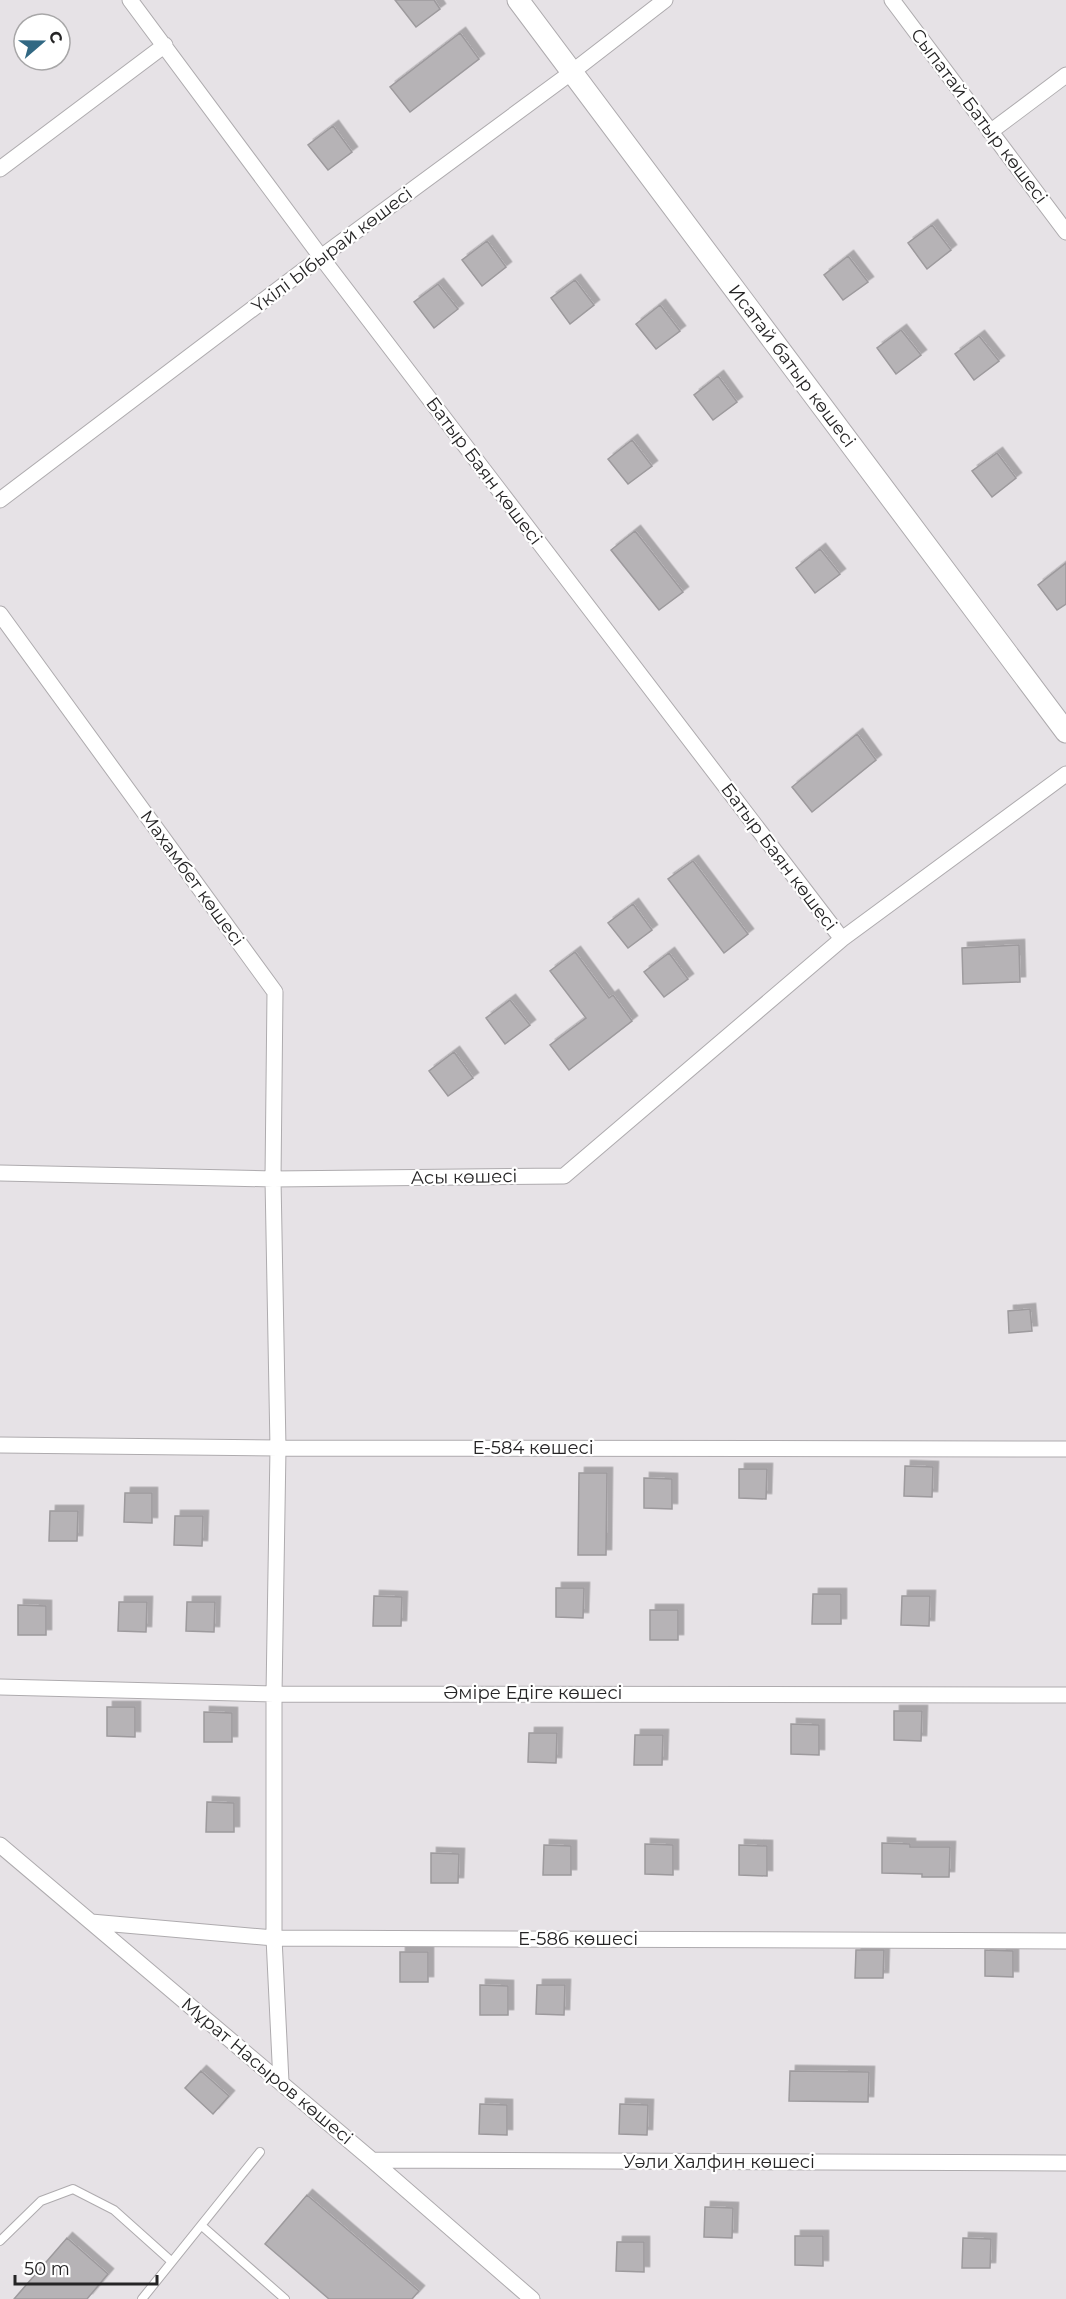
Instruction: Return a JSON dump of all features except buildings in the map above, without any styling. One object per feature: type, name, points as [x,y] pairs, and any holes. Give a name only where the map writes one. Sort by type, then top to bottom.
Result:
[{"type":"street","name":"Батыр Баян көшесі","points":[[130,0],[321,257],[842,939]]},
{"type":"street","name":"Исатай батыр көшесі","points":[[518,0],[1066,732]]},
{"type":"street","name":"Үкілі Ыбырай көшесі","points":[[0,500],[665,0]]},
{"type":"street","name":"Сыпатай Батыр көшесі","points":[[892,0],[1066,232]]},
{"type":"street","points":[[0,169],[165,45]]},
{"type":"street","points":[[990,132],[1066,75]]},
{"type":"street","name":"Махамбет көшесі","points":[[0,614],[275,992],[273,1179],[278,1448],[274,1694],[274,1938],[281,2082]]},
{"type":"street","name":"Асы көшесі","points":[[0,1173],[273,1179],[564,1176],[842,939],[1066,774]]},
{"type":"street","name":"Е-584 көшесі","points":[[0,1445],[278,1448],[1066,1449]]},
{"type":"street","name":"Әміре Едіге көшесі","points":[[0,1687],[274,1694],[1066,1695]]},
{"type":"street","name":"Мұрат Насыров көшесі","points":[[0,1845],[281,2082],[532,2299]]},
{"type":"street","name":"Е-586 көшесі","points":[[91,1922],[274,1938],[1066,1941]]},
{"type":"street","name":"Уәли Халфин көшесі","points":[[372,2160],[1066,2163]]},
{"type":"lane","points":[[141,2299],[260,2152]]},
{"type":"lane","points":[[0,2241],[41,2201],[72,2189],[114,2210],[171,2261]]},
{"type":"lane","points":[[201,2226],[285,2299]]}]
